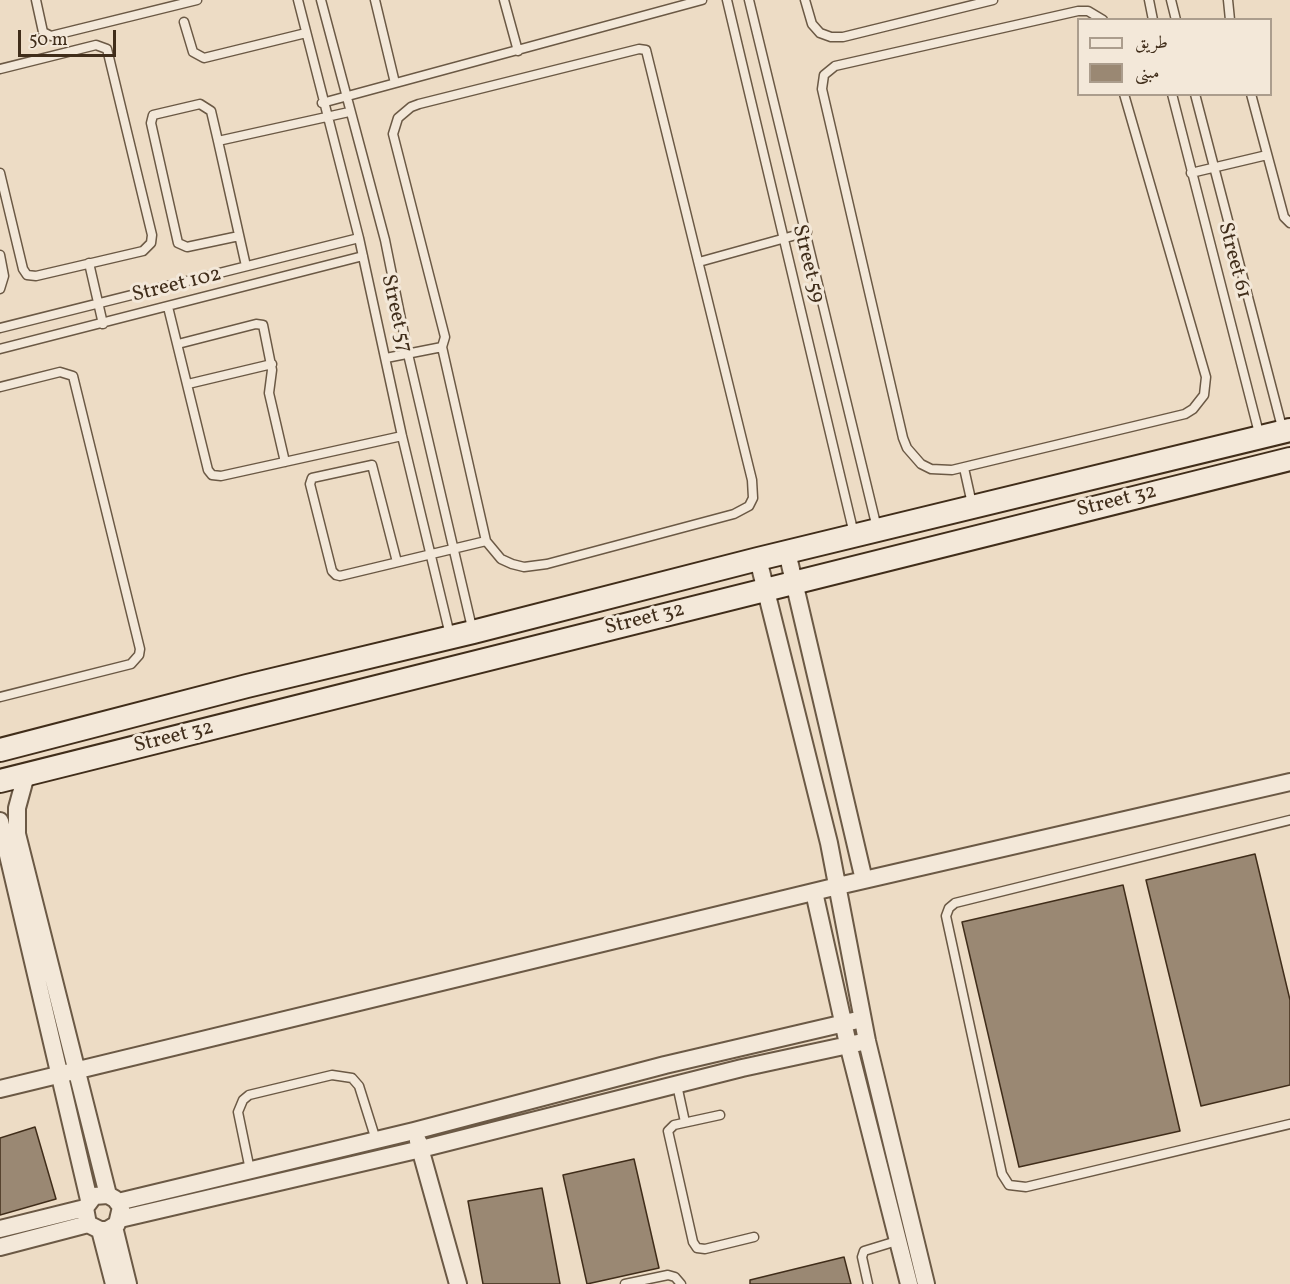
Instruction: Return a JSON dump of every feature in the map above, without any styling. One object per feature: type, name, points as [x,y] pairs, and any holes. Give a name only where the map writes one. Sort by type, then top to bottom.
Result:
[{"type":"main road","name":"Street 32","points":[[0,750],[247,686],[450,638],[758,559],[1286,430]]},
{"type":"main road","points":[[1286,430],[1290,459]]},
{"type":"main road","points":[[1260,437],[1267,464]]},
{"type":"main road","name":"Street 32","points":[[0,782],[1290,459]]},
{"type":"main road","points":[[473,632],[480,662]]},
{"type":"main road","points":[[450,638],[458,667]]},
{"type":"street","points":[[787,552],[864,880]]},
{"type":"street","points":[[758,559],[838,886],[862,1019],[926,1284]]},
{"type":"street","points":[[26,775],[17,808],[17,834],[76,1071],[113,1198]]},
{"type":"street","points":[[0,1089],[838,886],[1290,782]]},
{"type":"street","points":[[0,821],[58,1075],[99,1218],[114,1284]]},
{"type":"street","points":[[814,892],[848,1044],[909,1284]]},
{"type":"street","points":[[128,1284],[99,1218],[101,1194],[113,1198],[250,1170],[862,1019]]},
{"type":"street","points":[[0,1247],[99,1218],[421,1149],[742,1068],[867,1041]]},
{"type":"street","points":[[737,1048],[742,1068]]},
{"type":"street","points":[[414,1131],[458,1284]]},
{"type":"street","points":[[0,1229],[99,1218],[113,1198]]},
{"type":"lane","points":[[36,0],[43,32],[51,36],[197,0]]},
{"type":"lane","name":"Street 57","points":[[298,0],[322,103],[359,238],[402,436],[432,553],[450,638]]},
{"type":"lane","name":"Street 57","points":[[321,0],[349,112],[385,240],[408,354],[473,632]]},
{"type":"lane","points":[[375,0],[395,83]]},
{"type":"lane","points":[[504,0],[518,51]]},
{"type":"lane","points":[[322,103],[702,0]]},
{"type":"lane","name":"Street 59","points":[[727,0],[855,537]]},
{"type":"lane","name":"Street 59","points":[[749,0],[878,531]]},
{"type":"lane","points":[[805,0],[812,24],[820,33],[831,37],[843,37],[993,0]]},
{"type":"lane","points":[[1149,0],[1154,18]]},
{"type":"lane","points":[[1171,0],[1176,18]]},
{"type":"lane","points":[[1228,0],[1230,18]]},
{"type":"lane","points":[[1100,18],[1088,11],[1078,11],[836,66],[824,75],[822,81],[907,448],[913,457],[931,469],[941,471],[964,468],[1185,414],[1193,409],[1204,395],[1206,376],[1125,96]]},
{"type":"lane","points":[[184,22],[193,52],[204,58],[306,33]]},
{"type":"lane","points":[[0,69],[96,45],[110,52],[152,239],[149,246],[143,251],[36,276],[24,273],[0,173]]},
{"type":"lane","points":[[644,49],[648,52],[699,262],[752,480],[753,498],[749,506],[734,514],[535,566],[512,564],[501,559],[486,541],[442,347],[445,337],[393,134],[399,118],[411,107],[644,49]]},
{"type":"lane","name":"Street 61","points":[[1172,96],[1260,437]]},
{"type":"lane","name":"Street 61","points":[[1196,96],[1286,430]]},
{"type":"lane","points":[[1252,96],[1284,217],[1290,223]]},
{"type":"lane","points":[[239,236],[187,247],[177,243],[151,119],[157,114],[196,105],[205,105],[211,111],[246,266]]},
{"type":"lane","points":[[218,141],[349,112]]},
{"type":"lane","points":[[1191,173],[1267,155]]},
{"type":"lane","points":[[699,262],[807,232]]},
{"type":"lane","name":"Street 102","points":[[0,328],[359,238]]},
{"type":"lane","points":[[0,255],[4,276],[0,289]]},
{"type":"lane","name":"Street 102","points":[[0,349],[363,256]]},
{"type":"lane","points":[[89,263],[103,324]]},
{"type":"lane","points":[[168,307],[208,470],[212,475],[218,477],[402,436]]},
{"type":"lane","points":[[178,344],[260,324],[266,332],[272,364],[269,393],[285,462]]},
{"type":"lane","points":[[386,358],[442,347]]},
{"type":"lane","points":[[188,384],[272,364]]},
{"type":"lane","points":[[0,387],[60,372],[73,375],[140,649],[139,655],[131,664],[0,697]]},
{"type":"lane","points":[[397,562],[372,465],[311,480],[334,574],[340,576],[486,541]]},
{"type":"lane","points":[[964,468],[973,508]]},
{"type":"lane","points":[[1290,820],[955,903],[949,908],[946,916],[1002,1174],[1009,1185],[1026,1187],[1290,1124]]},
{"type":"lane","points":[[250,1170],[238,1112],[243,1100],[249,1095],[332,1075],[352,1078],[359,1086],[376,1140]]},
{"type":"lane","points":[[677,1084],[685,1122]]},
{"type":"lane","points":[[720,1115],[671,1126],[667,1134],[694,1245],[705,1249],[754,1237]]},
{"type":"lane","points":[[868,1284],[862,1257],[864,1251],[915,1237]]},
{"type":"lane","points":[[625,1284],[668,1275],[675,1277],[681,1284]]},
{"type":"building","points":[[1255,854],[1290,1000],[1290,1085],[1201,1106],[1146,880]]},
{"type":"building","points":[[1123,885],[1180,1131],[1019,1167],[962,922]]},
{"type":"building","points":[[35,1127],[56,1199],[0,1215],[0,1138]]},
{"type":"building","points":[[634,1159],[659,1268],[587,1284],[563,1175]]},
{"type":"building","points":[[542,1188],[560,1284],[483,1284],[468,1201]]},
{"type":"building","points":[[844,1257],[851,1284],[750,1284],[750,1280]]}]
